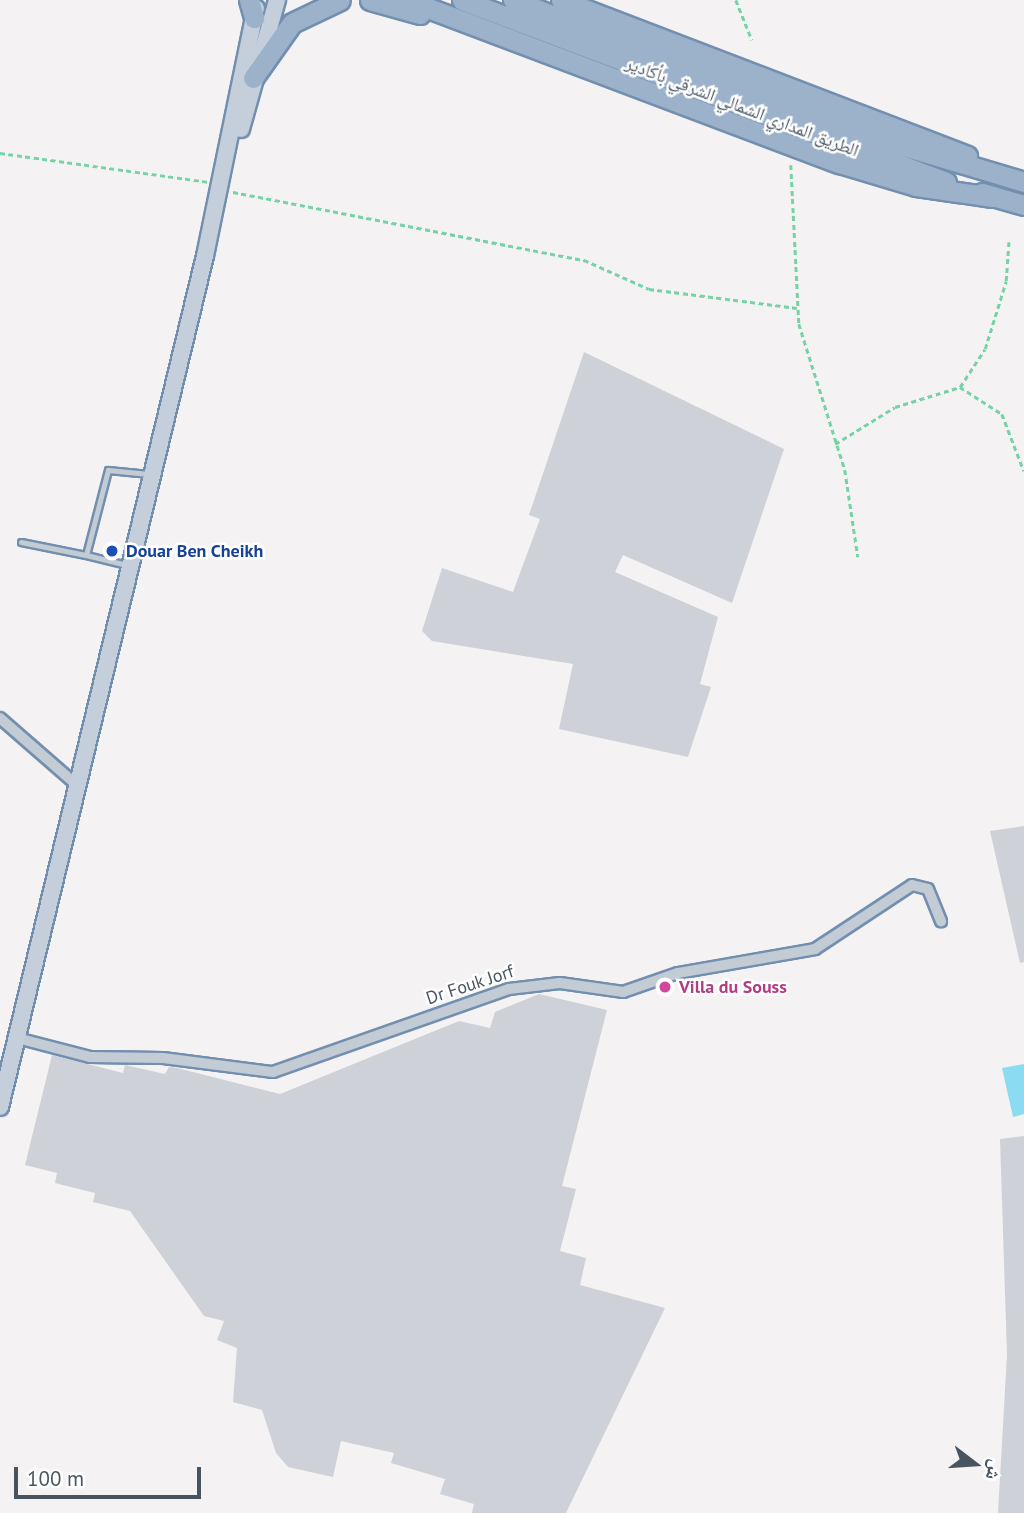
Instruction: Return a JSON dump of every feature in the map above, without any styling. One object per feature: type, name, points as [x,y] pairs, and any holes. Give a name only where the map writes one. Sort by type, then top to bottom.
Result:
[{"type":"highway","points":[[253,78],[292,23],[340,0]]},
{"type":"highway","points":[[370,0],[450,17]]},
{"type":"highway","points":[[407,0],[839,163],[916,186],[992,197]]},
{"type":"highway","name":"الطريق المداري الشمالي الشرقي بأكادير","points":[[462,0],[992,197],[1024,205]]},
{"type":"highway","name":"الطريق المداري الشمالي الشرقي بأكادير","points":[[513,0],[860,133],[1024,182]]},
{"type":"highway","points":[[561,0],[954,151],[1001,176]]},
{"type":"main road","points":[[0,1107],[222,187],[277,0]]},
{"type":"main road","points":[[222,187],[254,6]]},
{"type":"street","points":[[0,718],[78,786]]},
{"type":"street","name":"Dr Fouk Jorf","points":[[17,1038],[90,1057],[163,1058],[273,1072],[509,989],[560,983],[624,992],[678,973],[815,949],[912,885],[928,889],[941,921]]},
{"type":"lane","points":[[86,555],[108,470],[152,474]]},
{"type":"lane","points":[[21,542],[131,565]]},
{"type":"path","points":[[736,0],[752,40]]},
{"type":"path","points":[[0,153],[222,187],[584,260],[649,289],[797,308]]},
{"type":"path","points":[[791,165],[797,308],[835,444],[858,557]]},
{"type":"path","points":[[835,444],[895,407],[960,387],[985,349],[1006,281],[1009,242]]},
{"type":"path","points":[[960,387],[1002,414],[1024,471]]},
{"type":"water","points":[[1024,1064],[1024,1114],[1013,1117],[1002,1068]]},
{"type":"building","points":[[584,352],[784,449],[732,603],[623,555],[615,572],[718,617],[700,684],[711,687],[688,757],[559,729],[573,664],[432,641],[422,631],[442,568],[513,592],[540,519],[529,515]]},
{"type":"building","points":[[1024,826],[1024,962],[1020,963],[990,831]]},
{"type":"building","points":[[539,994],[607,1010],[562,1186],[576,1189],[560,1251],[586,1258],[580,1285],[665,1308],[566,1513],[472,1513],[474,1504],[440,1494],[445,1479],[391,1463],[394,1453],[341,1441],[333,1477],[288,1467],[276,1453],[262,1410],[233,1402],[237,1348],[217,1340],[224,1321],[204,1316],[130,1211],[93,1202],[95,1193],[55,1183],[57,1173],[25,1165],[52,1055],[123,1073],[125,1065],[165,1074],[169,1067],[177,1068],[280,1094],[459,1021],[490,1028],[495,1012]]},
{"type":"building","points":[[1024,1136],[1024,1513],[998,1513],[1007,1355],[1000,1139]]},
{"type":"place","name":"Douar Ben Cheikh","points":[[112,551]]},
{"type":"place","name":"Villa du Souss","points":[[665,987]]}]
